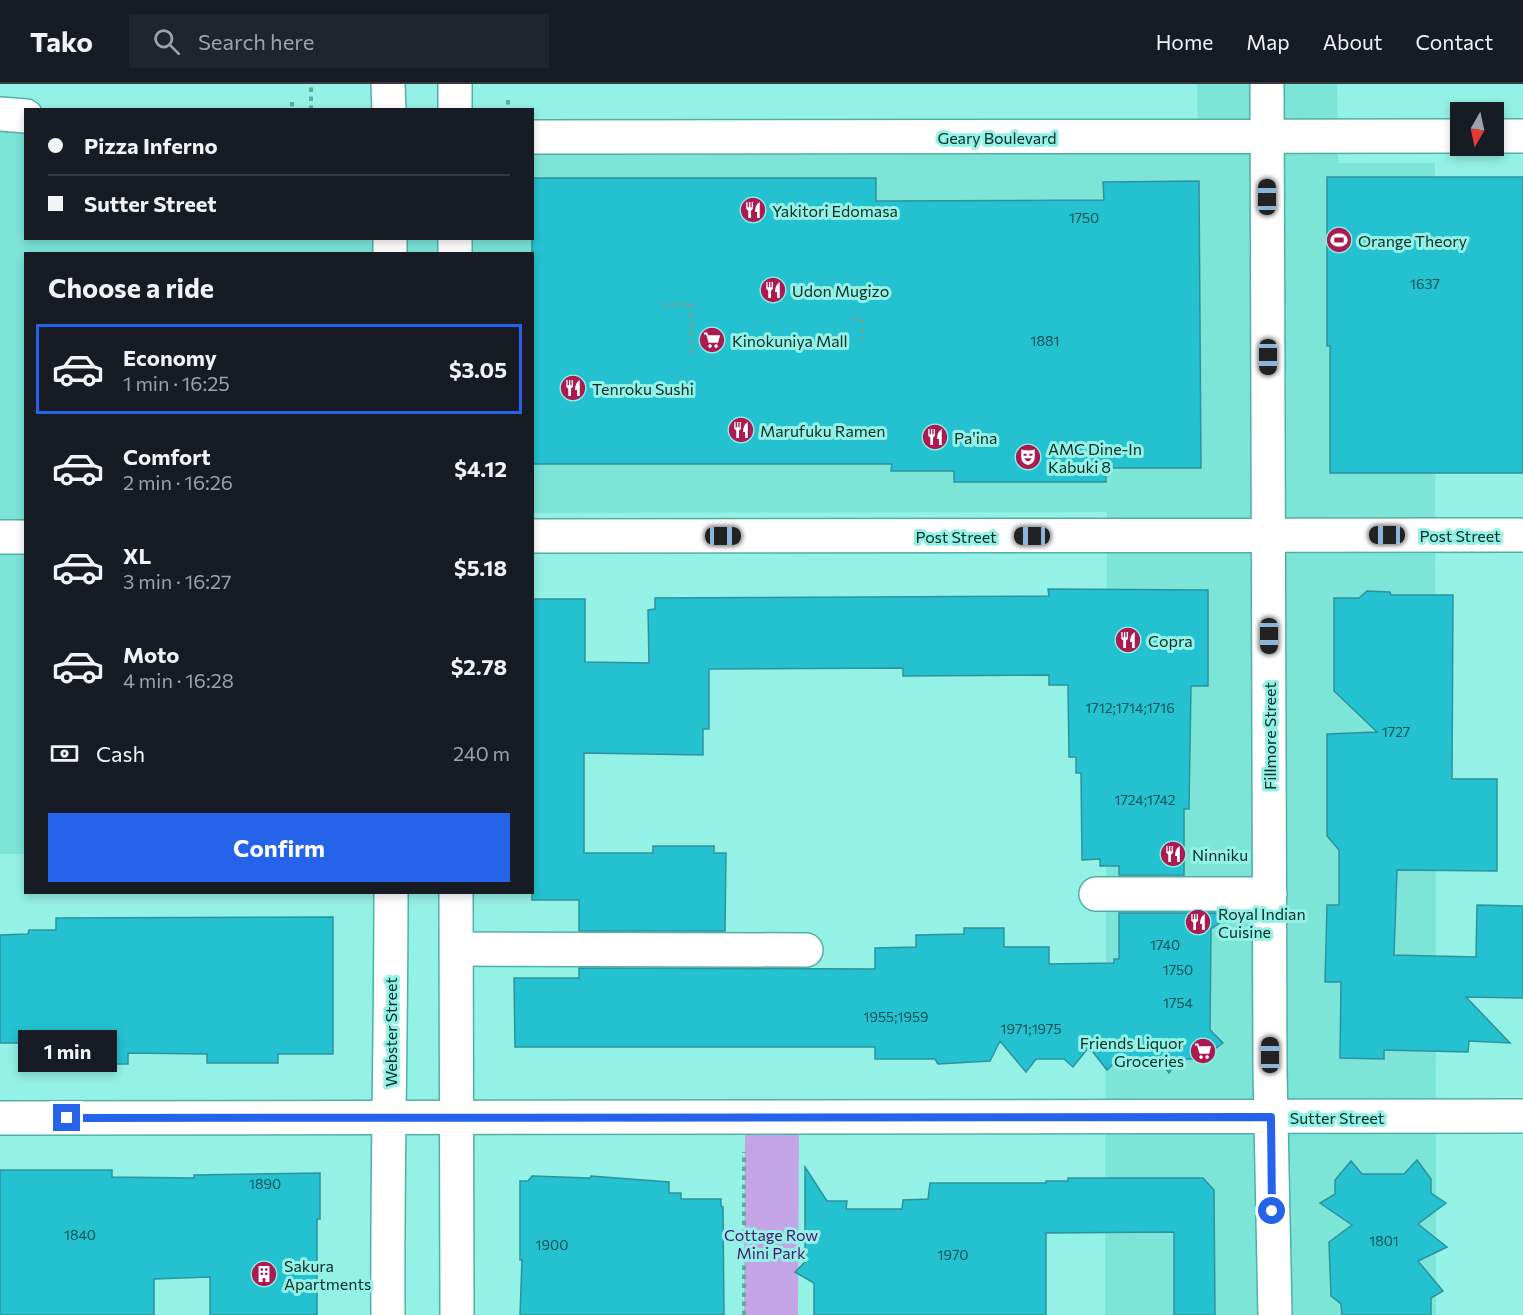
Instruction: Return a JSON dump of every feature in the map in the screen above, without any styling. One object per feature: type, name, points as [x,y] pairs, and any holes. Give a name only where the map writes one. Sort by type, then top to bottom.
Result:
[{"type":"street","points":[[388,84],[388,108]]},
{"type":"street","points":[[455,84],[455,108]]},
{"type":"street","name":"Fillmore Street","points":[[1267,84],[1271,1117],[1275,1315]]},
{"type":"street","points":[[0,114],[24,116]]},
{"type":"street","name":"Geary Boulevard","points":[[534,137],[1450,136]]},
{"type":"street","points":[[1504,136],[1523,136]]},
{"type":"street","name":"Post Street","points":[[534,536],[1523,535]]},
{"type":"street","points":[[0,537],[24,537]]},
{"type":"street","name":"Webster Street","points":[[388,1315],[387,1172],[391,894]]},
{"type":"street","points":[[456,894],[457,1315]]},
{"type":"street","points":[[1096,894],[1270,894]]},
{"type":"street","points":[[457,949],[806,950]]},
{"type":"street","name":"Sutter Street","points":[[0,1118],[1523,1116]]},
{"type":"path","points":[[311,84],[311,108]]},
{"type":"path","points":[[508,100],[508,108]]},
{"type":"path","points":[[292,102],[292,108]]},
{"type":"path","points":[[664,305],[691,304],[692,355]]},
{"type":"path","points":[[853,319],[862,319],[863,341]]},
{"type":"path","points":[[744,1118],[744,1315]]},
{"type":"shaded area","points":[[1197,84],[1337,84],[1338,163],[1435,163],[1436,1315],[1105,1315],[1107,512],[534,513],[534,252],[24,252],[24,854],[0,854],[0,110],[24,115],[24,240],[534,240],[534,146],[1198,154]]},
{"type":"green space","name":"Cottage Row Mini Park","points":[[745,1118],[799,1118],[798,1315],[744,1315]]},
{"type":"building","points":[[1327,177],[1523,177],[1523,473],[1330,473]]},
{"type":"building","points":[[534,178],[876,178],[876,201],[1104,200],[1103,182],[1199,181],[1201,468],[1106,468],[1106,482],[954,482],[954,471],[891,471],[892,464],[534,464],[534,252],[532,252]]},
{"type":"building","points":[[1048,589],[1208,590],[1208,686],[1191,686],[1189,809],[1184,809],[1184,875],[1119,875],[1119,866],[1100,866],[1100,859],[1082,860],[1081,773],[1076,773],[1076,757],[1069,757],[1068,685],[1049,685],[1049,675],[903,676],[903,668],[709,669],[709,729],[703,729],[703,755],[584,753],[584,853],[653,853],[653,846],[714,846],[714,853],[726,853],[725,931],[579,931],[579,900],[532,900],[532,894],[534,894],[534,599],[585,599],[585,662],[649,663],[648,610],[655,609],[655,598],[1049,596]]},
{"type":"building","points":[[1367,591],[1390,592],[1391,595],[1453,595],[1452,779],[1497,779],[1497,871],[1397,870],[1394,955],[1476,957],[1477,905],[1523,906],[1523,998],[1466,997],[1510,1043],[1469,1041],[1468,1052],[1384,1050],[1384,1059],[1340,1058],[1341,982],[1325,982],[1327,905],[1339,905],[1339,850],[1327,836],[1327,734],[1377,732],[1334,691],[1334,598],[1359,598]]},
{"type":"building","points":[[1119,913],[1234,913],[1211,929],[1210,1030],[1223,1043],[1201,1059],[1178,1059],[1169,1073],[1159,1059],[1118,1059],[1107,1070],[1089,1047],[1073,1067],[1064,1059],[1036,1059],[1026,1072],[1000,1041],[990,1061],[938,1064],[935,1059],[875,1059],[875,1047],[515,1047],[514,978],[579,978],[579,968],[875,969],[875,948],[916,947],[916,935],[964,934],[964,928],[1004,928],[1004,947],[1049,947],[1049,964],[1114,963],[1114,959],[1119,959]]},
{"type":"building","points":[[333,917],[333,1054],[278,1054],[278,1063],[207,1063],[207,1054],[128,1053],[128,1064],[39,1064],[39,1045],[0,1043],[0,935],[28,934],[29,930],[56,930],[56,918]]},
{"type":"building","points":[[1417,1160],[1431,1179],[1431,1193],[1446,1203],[1418,1224],[1447,1247],[1418,1261],[1443,1291],[1431,1298],[1431,1315],[1342,1315],[1341,1304],[1331,1296],[1329,1242],[1352,1225],[1320,1203],[1335,1194],[1335,1180],[1351,1161],[1362,1174],[1404,1174]]},
{"type":"building","points":[[805,1167],[827,1201],[847,1201],[846,1209],[902,1209],[903,1200],[928,1199],[930,1183],[1046,1183],[1046,1181],[1068,1181],[1068,1178],[1203,1178],[1214,1190],[1215,1315],[1174,1315],[1174,1232],[1046,1233],[1046,1315],[814,1315],[814,1283],[795,1272],[805,1262]]},
{"type":"building","points":[[0,1170],[112,1170],[112,1177],[194,1178],[194,1175],[320,1173],[320,1219],[317,1219],[317,1315],[210,1315],[210,1277],[154,1279],[154,1315],[0,1315]]},
{"type":"building","points":[[532,1176],[590,1178],[591,1176],[669,1182],[669,1193],[681,1193],[681,1199],[721,1199],[724,1315],[520,1315],[522,1260],[520,1260],[520,1181],[528,1181]]},
{"type":"place","name":"Yakitori Edomasa","points":[[753,210]]},
{"type":"place","name":"Orange Theory","points":[[1339,240]]},
{"type":"place","name":"Udon Mugizo","points":[[773,290]]},
{"type":"place","name":"Kinokuniya Mall","points":[[712,340]]},
{"type":"place","name":"Tenroku Sushi","points":[[573,388]]},
{"type":"place","name":"Marufuku Ramen","points":[[741,430]]},
{"type":"place","name":"Pa'ina","points":[[935,437]]},
{"type":"place","name":"AMC Dine-In Kabuki 8","points":[[1028,457]]},
{"type":"place","name":"Copra","points":[[1128,640]]},
{"type":"place","name":"Ninniku","points":[[1173,854]]},
{"type":"place","name":"Royal Indian Cuisine","points":[[1198,922]]},
{"type":"place","name":"Friends Liquor Groceries","points":[[1203,1051]]},
{"type":"place","name":"Sakura Apartments","points":[[264,1274]]},
{"type":"route","points":[[67,1118],[1271,1117],[1272,1211]]}]
